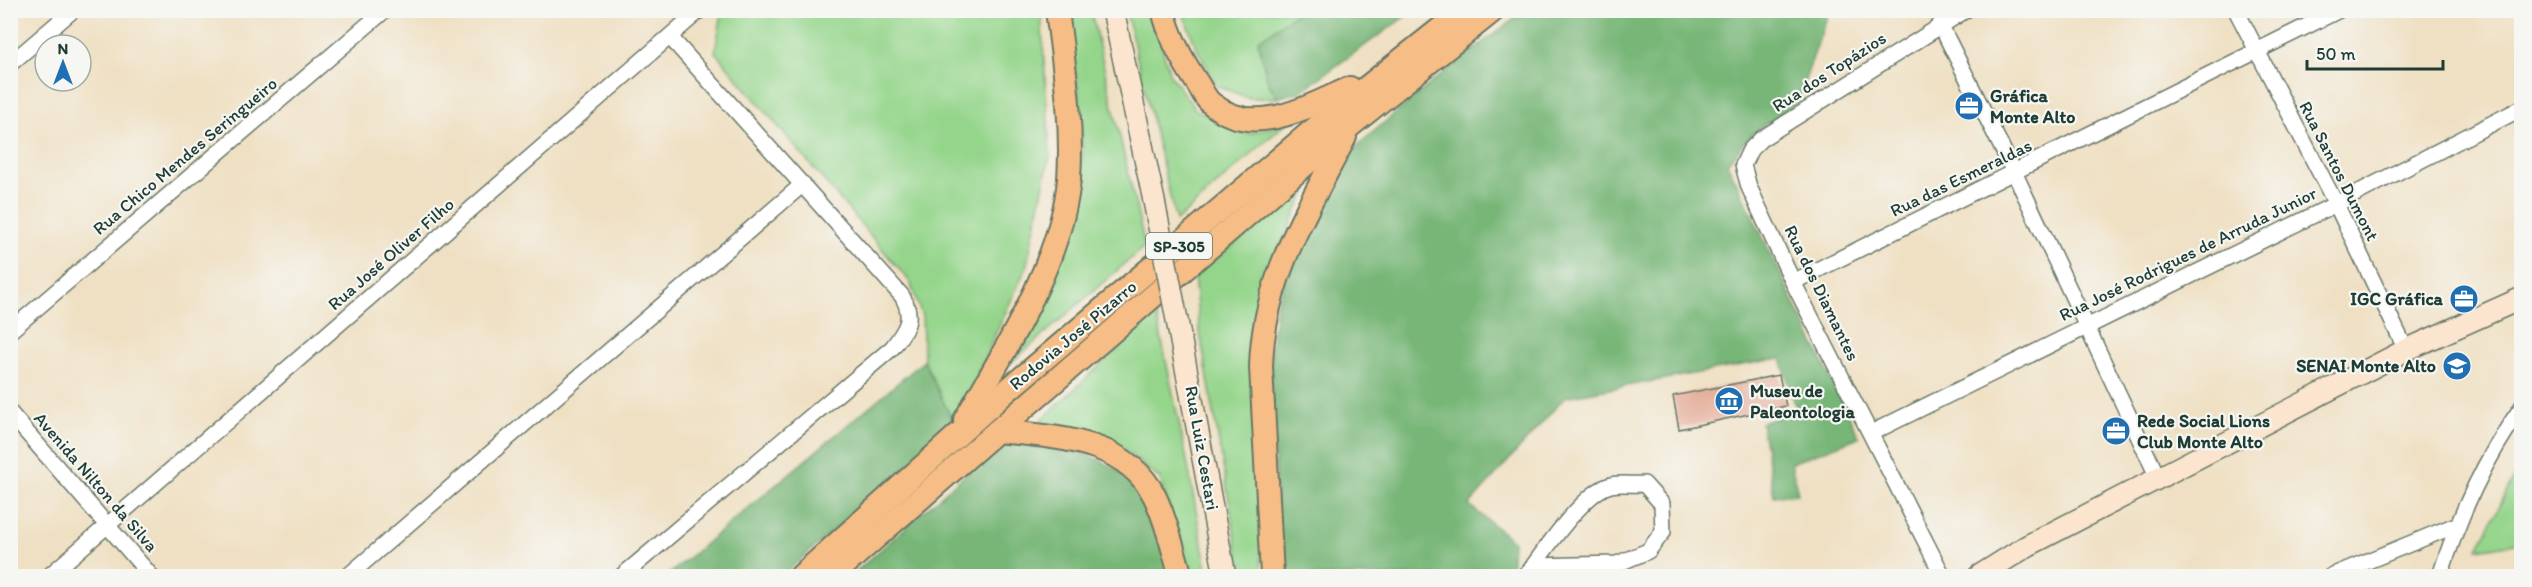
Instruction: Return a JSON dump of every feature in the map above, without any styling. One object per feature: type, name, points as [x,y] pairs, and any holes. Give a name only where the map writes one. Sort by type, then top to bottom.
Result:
[{"type":"main road","points":[[957,435],[1034,291],[1062,214],[1069,181],[1071,138],[1057,10]]},
{"type":"main road","points":[[1163,10],[1185,65],[1211,104],[1251,120],[1276,117],[1316,104],[1386,71]]},
{"type":"main road","name":"Rodovia José Pizarro","points":[[801,576],[957,435],[1319,124],[1464,10]]},
{"type":"main road","name":"Rodovia José Pizarro","points":[[832,576],[1350,126],[1494,10]]},
{"type":"main road","points":[[1272,576],[1261,367],[1262,335],[1282,261],[1350,126]]},
{"type":"main road","points":[[997,431],[1050,435],[1084,442],[1139,473],[1155,497],[1181,576]]},
{"type":"street","points":[[10,64],[73,10]]},
{"type":"street","name":"Rua Chico Mendes Seringueiro","points":[[10,331],[385,10]]},
{"type":"street","name":"Rua José Oliver Filho","points":[[49,576],[700,10]]},
{"type":"street","name":"Rua Luiz Cestari","points":[[1113,10],[1154,201],[1225,576]]},
{"type":"street","name":"Rua dos Topázios","points":[[1749,187],[1743,165],[1750,150],[1761,139],[1940,24],[1966,10]]},
{"type":"street","name":"Rua Santos Dumont","points":[[2236,10],[2256,53],[2336,204],[2406,350]]},
{"type":"street","name":"Rua das Esmeraldas","points":[[1793,282],[2015,174],[2339,10]]},
{"type":"street","points":[[1940,24],[2015,174],[2159,480]]},
{"type":"street","points":[[622,576],[892,348],[907,329],[909,312],[902,296],[670,37]]},
{"type":"street","name":"Rua José Rodrigues de Arruda Junior","points":[[1870,433],[2336,204],[2522,108]]},
{"type":"street","points":[[348,576],[803,184]]},
{"type":"street","name":"Rua dos Diamantes","points":[[1749,187],[1793,282],[1943,576]]},
{"type":"street","points":[[1979,576],[2027,546],[2159,480],[2406,350],[2522,298]]},
{"type":"street","points":[[2440,576],[2456,525],[2497,443],[2522,407]]},
{"type":"street","name":"Avenida Nilton da Silva","points":[[10,413],[152,576]]},
{"type":"street","points":[[1644,484],[1662,504],[1663,532],[1648,551],[1617,564],[1530,571],[1572,514],[1609,485],[1644,484]]},
{"type":"street","points":[[2331,576],[2456,525]]},
{"type":"green space","points":[[729,11],[1041,11],[1050,155],[1026,268],[954,424],[924,361],[922,316],[910,282],[715,52],[721,18]]},
{"type":"green space","points":[[1067,11],[1091,11],[1145,246],[1011,363],[1057,258],[1075,202],[1080,175],[1082,147],[1080,113]]},
{"type":"green space","points":[[1126,11],[1152,11],[1170,75],[1196,110],[1247,134],[1286,123],[1176,221]]},
{"type":"green space","points":[[1182,11],[1299,11],[1258,41],[1268,82],[1277,98],[1249,98],[1217,86],[1197,49]]},
{"type":"green space","points":[[1299,11],[1413,11],[1301,91],[1277,98],[1268,82],[1258,41]]},
{"type":"green space","points":[[1525,11],[1829,11],[1797,103],[1752,134],[1727,163],[1859,437],[1791,463],[1798,494],[1774,496],[1761,423],[1797,411],[1781,358],[1565,397],[1469,505],[1513,541],[1511,576],[1280,576],[1270,363],[1276,305],[1297,248],[1331,182],[1360,143],[1455,63]]},
{"type":"green space","points":[[1310,183],[1267,274],[1251,339],[1262,576],[1242,576],[1199,327],[1194,276]]},
{"type":"green space","points":[[1156,313],[1208,576],[1191,576],[1160,479],[1115,443],[1066,425],[1038,423]]},
{"type":"green space","points":[[924,361],[954,424],[782,576],[667,576]]},
{"type":"green space","points":[[1002,442],[1043,445],[1084,454],[1120,472],[1135,485],[1151,510],[1171,576],[851,576]]},
{"type":"green space","points":[[2521,462],[2521,542],[2478,549],[2520,465]]},
{"type":"building","name":"Museu de Paleontologia","points":[[1779,375],[1786,406],[1679,429],[1673,396]]},
{"type":"place","name":"Gráfica Monte Alto","points":[[1969,106]]},
{"type":"place","name":"IGC Gráfica","points":[[2464,299]]},
{"type":"place","name":"SENAI Monte Alto","points":[[2457,366]]},
{"type":"place","name":"Museu de Paleontologia","points":[[1729,401]]},
{"type":"place","name":"Rede Social Lions Club Monte Alto","points":[[2116,431]]}]
